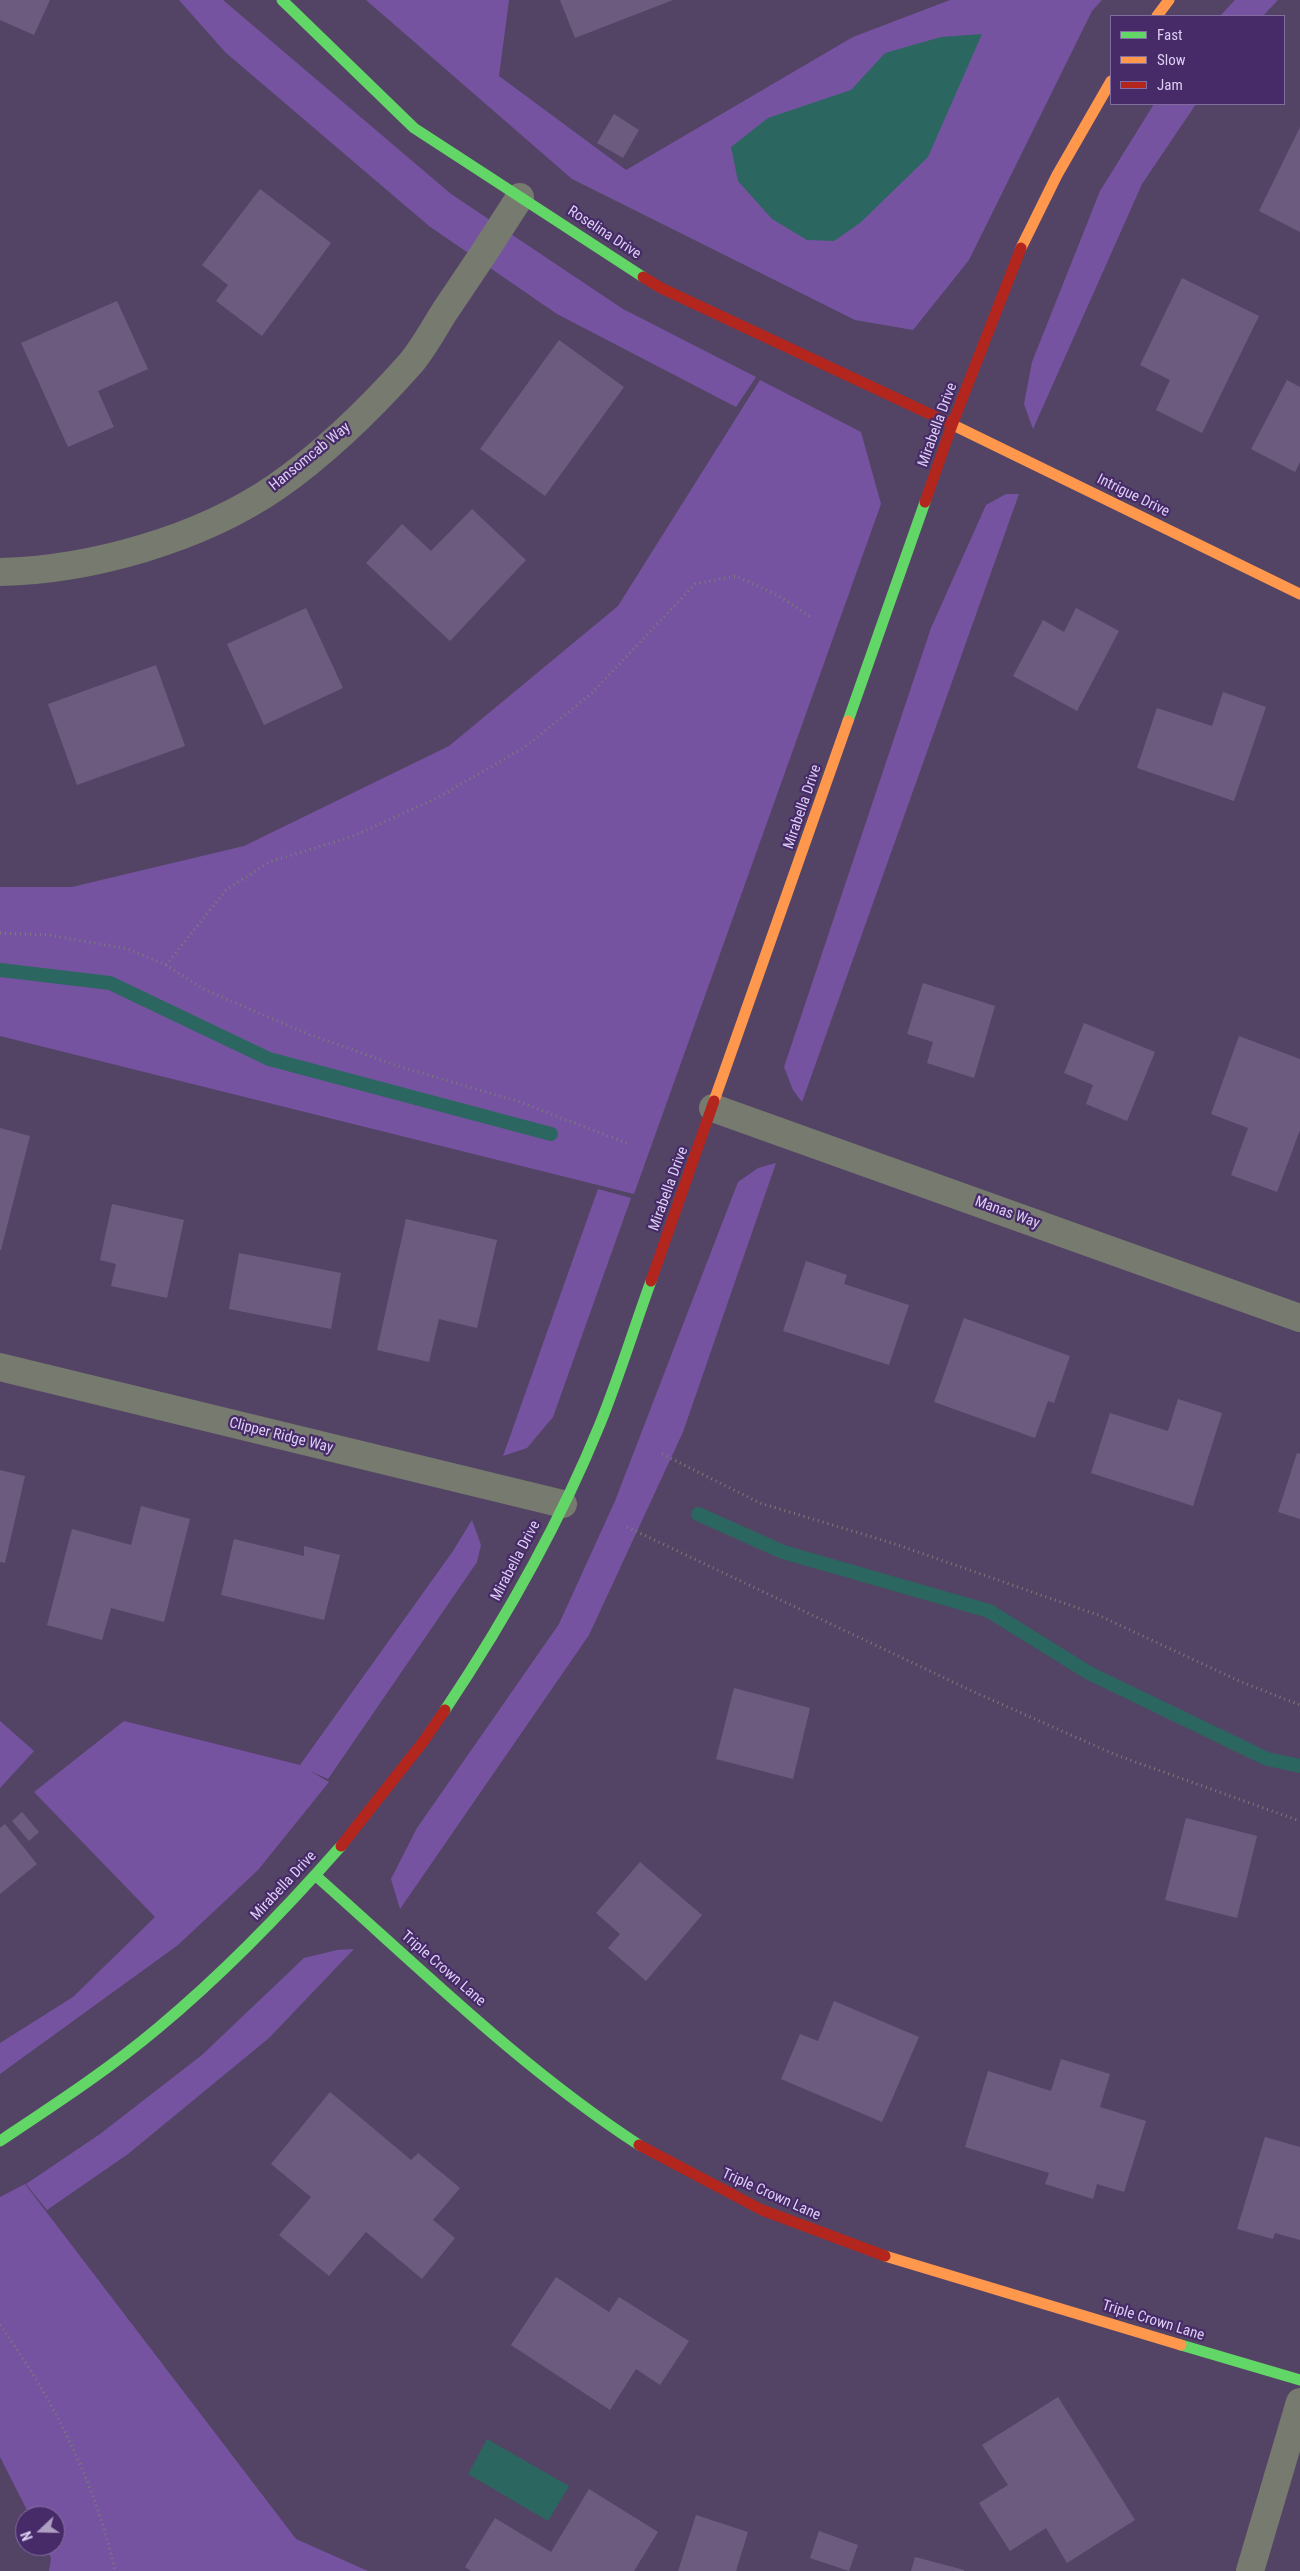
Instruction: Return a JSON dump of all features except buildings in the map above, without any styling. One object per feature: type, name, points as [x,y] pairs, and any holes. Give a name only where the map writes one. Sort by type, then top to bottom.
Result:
[{"type":"street","name":"Roselina Drive","points":[[282,0],[414,128],[661,288],[952,425]]},
{"type":"street","points":[[1158,15],[1169,0]]},
{"type":"street","name":"Mirabella Drive","points":[[0,2141],[77,2090],[198,1993],[261,1933],[315,1875],[403,1769],[444,1713],[527,1578],[600,1424],[713,1108],[952,425],[1010,275],[1040,208],[1075,139],[1110,83]]},
{"type":"street","name":"Hansomcab Way","points":[[0,572],[36,571],[105,558],[173,538],[225,515],[275,487],[347,429],[411,363],[520,197]]},
{"type":"street","name":"Intrigue Drive","points":[[952,425],[1300,594]]},
{"type":"street","name":"Manas Way","points":[[713,1108],[1300,1318]]},
{"type":"street","name":"Clipper Ridge Way","points":[[0,1367],[563,1504]]},
{"type":"street","name":"Triple Crown Lane","points":[[315,1875],[541,2076],[593,2115],[647,2150],[704,2181],[762,2210],[883,2256],[1300,2380]]},
{"type":"street","points":[[1250,2571],[1300,2402]]},
{"type":"path","points":[[166,965],[226,890],[269,862],[360,833],[439,797],[525,747],[592,693],[695,584],[736,576],[777,595],[812,618]]},
{"type":"path","points":[[0,933],[49,935],[128,949],[166,965],[205,990],[308,1034],[401,1066],[520,1102],[630,1144]]},
{"type":"path","points":[[662,1454],[760,1503],[892,1542],[1098,1616],[1239,1681],[1300,1705]]},
{"type":"path","points":[[627,1527],[974,1692],[1116,1755],[1300,1821]]},
{"type":"path","points":[[0,2324],[50,2404],[90,2485],[115,2571]]},
{"type":"shaded area","points":[[179,0],[223,0],[451,194],[623,309],[756,377],[736,407],[557,314],[429,226],[225,52]]},
{"type":"shaded area","points":[[366,0],[509,0],[499,76],[626,170],[853,37],[950,0],[1102,0],[1092,11],[969,260],[913,330],[855,320],[572,179]]},
{"type":"shaded area","points":[[1235,0],[1278,0],[1264,15],[1221,15]]},
{"type":"shaded area","points":[[982,34],[928,157],[860,223],[834,241],[807,240],[772,219],[738,181],[731,147],[768,118],[851,90],[885,53],[941,37]]},
{"type":"shaded area","points":[[1153,105],[1195,105],[1142,184],[1033,429],[1024,404],[1032,362],[1100,191]]},
{"type":"shaded area","points":[[760,380],[861,432],[881,504],[634,1194],[0,1036],[0,887],[72,887],[244,846],[449,746],[618,606]]},
{"type":"shaded area","points":[[1006,494],[1019,494],[802,1102],[793,1090],[784,1067],[931,628],[986,505]]},
{"type":"shaded area","points":[[776,1163],[683,1432],[589,1635],[400,1909],[391,1879],[417,1828],[559,1624],[615,1501],[738,1182],[758,1168]]},
{"type":"shaded area","points":[[598,1189],[631,1198],[553,1417],[527,1448],[503,1456]]},
{"type":"shaded area","points":[[472,1520],[481,1545],[477,1562],[328,1779],[310,1771],[329,1782],[258,1870],[178,1945],[0,2074],[0,2043],[73,1997],[155,1917],[34,1792],[124,1721],[300,1765],[453,1551]]},
{"type":"shaded area","points":[[0,1721],[34,1751],[0,1788]]},
{"type":"shaded area","points":[[354,1949],[269,2038],[128,2154],[47,2210],[26,2184],[100,2134],[202,2055],[304,1958],[337,1950]]},
{"type":"shaded area","points":[[25,2184],[296,2539],[368,2571],[49,2571],[50,2556],[65,2556],[65,2506],[25,2506],[0,2457],[0,2197]]},
{"type":"shaded area","points":[[487,2439],[569,2486],[548,2521],[468,2474]]},
{"type":"waterway","points":[[0,970],[110,983],[269,1059],[551,1134]]},
{"type":"waterway","points":[[698,1514],[783,1552],[989,1611],[1089,1673],[1267,1759],[1300,1766]]},
{"type":"traffic: fast","points":[[282,0],[414,128],[643,277]]},
{"type":"traffic: fast","points":[[848,721],[925,502]]},
{"type":"traffic: fast","points":[[445,1710],[510,1607],[567,1499],[607,1406],[651,1281]]},
{"type":"traffic: fast","points":[[0,2141],[100,2073],[182,2007],[253,1941],[341,1846]]},
{"type":"traffic: fast","points":[[315,1875],[512,2050],[553,2083],[639,2145]]},
{"type":"traffic: fast","points":[[1181,2345],[1300,2380]]},
{"type":"traffic: slow","points":[[1158,15],[1169,0]]},
{"type":"traffic: slow","points":[[1021,248],[1057,175],[1110,83]]},
{"type":"traffic: slow","points":[[949,423],[1300,594]]},
{"type":"traffic: slow","points":[[714,1101],[848,721]]},
{"type":"traffic: slow","points":[[885,2256],[1181,2345]]},
{"type":"traffic: jam","points":[[925,502],[952,425],[1021,248]]},
{"type":"traffic: jam","points":[[643,277],[661,288],[949,423]]},
{"type":"traffic: jam","points":[[651,1281],[714,1101]]},
{"type":"traffic: jam","points":[[341,1846],[423,1742],[445,1710]]},
{"type":"traffic: jam","points":[[639,2145],[762,2210],[885,2256]]}]
